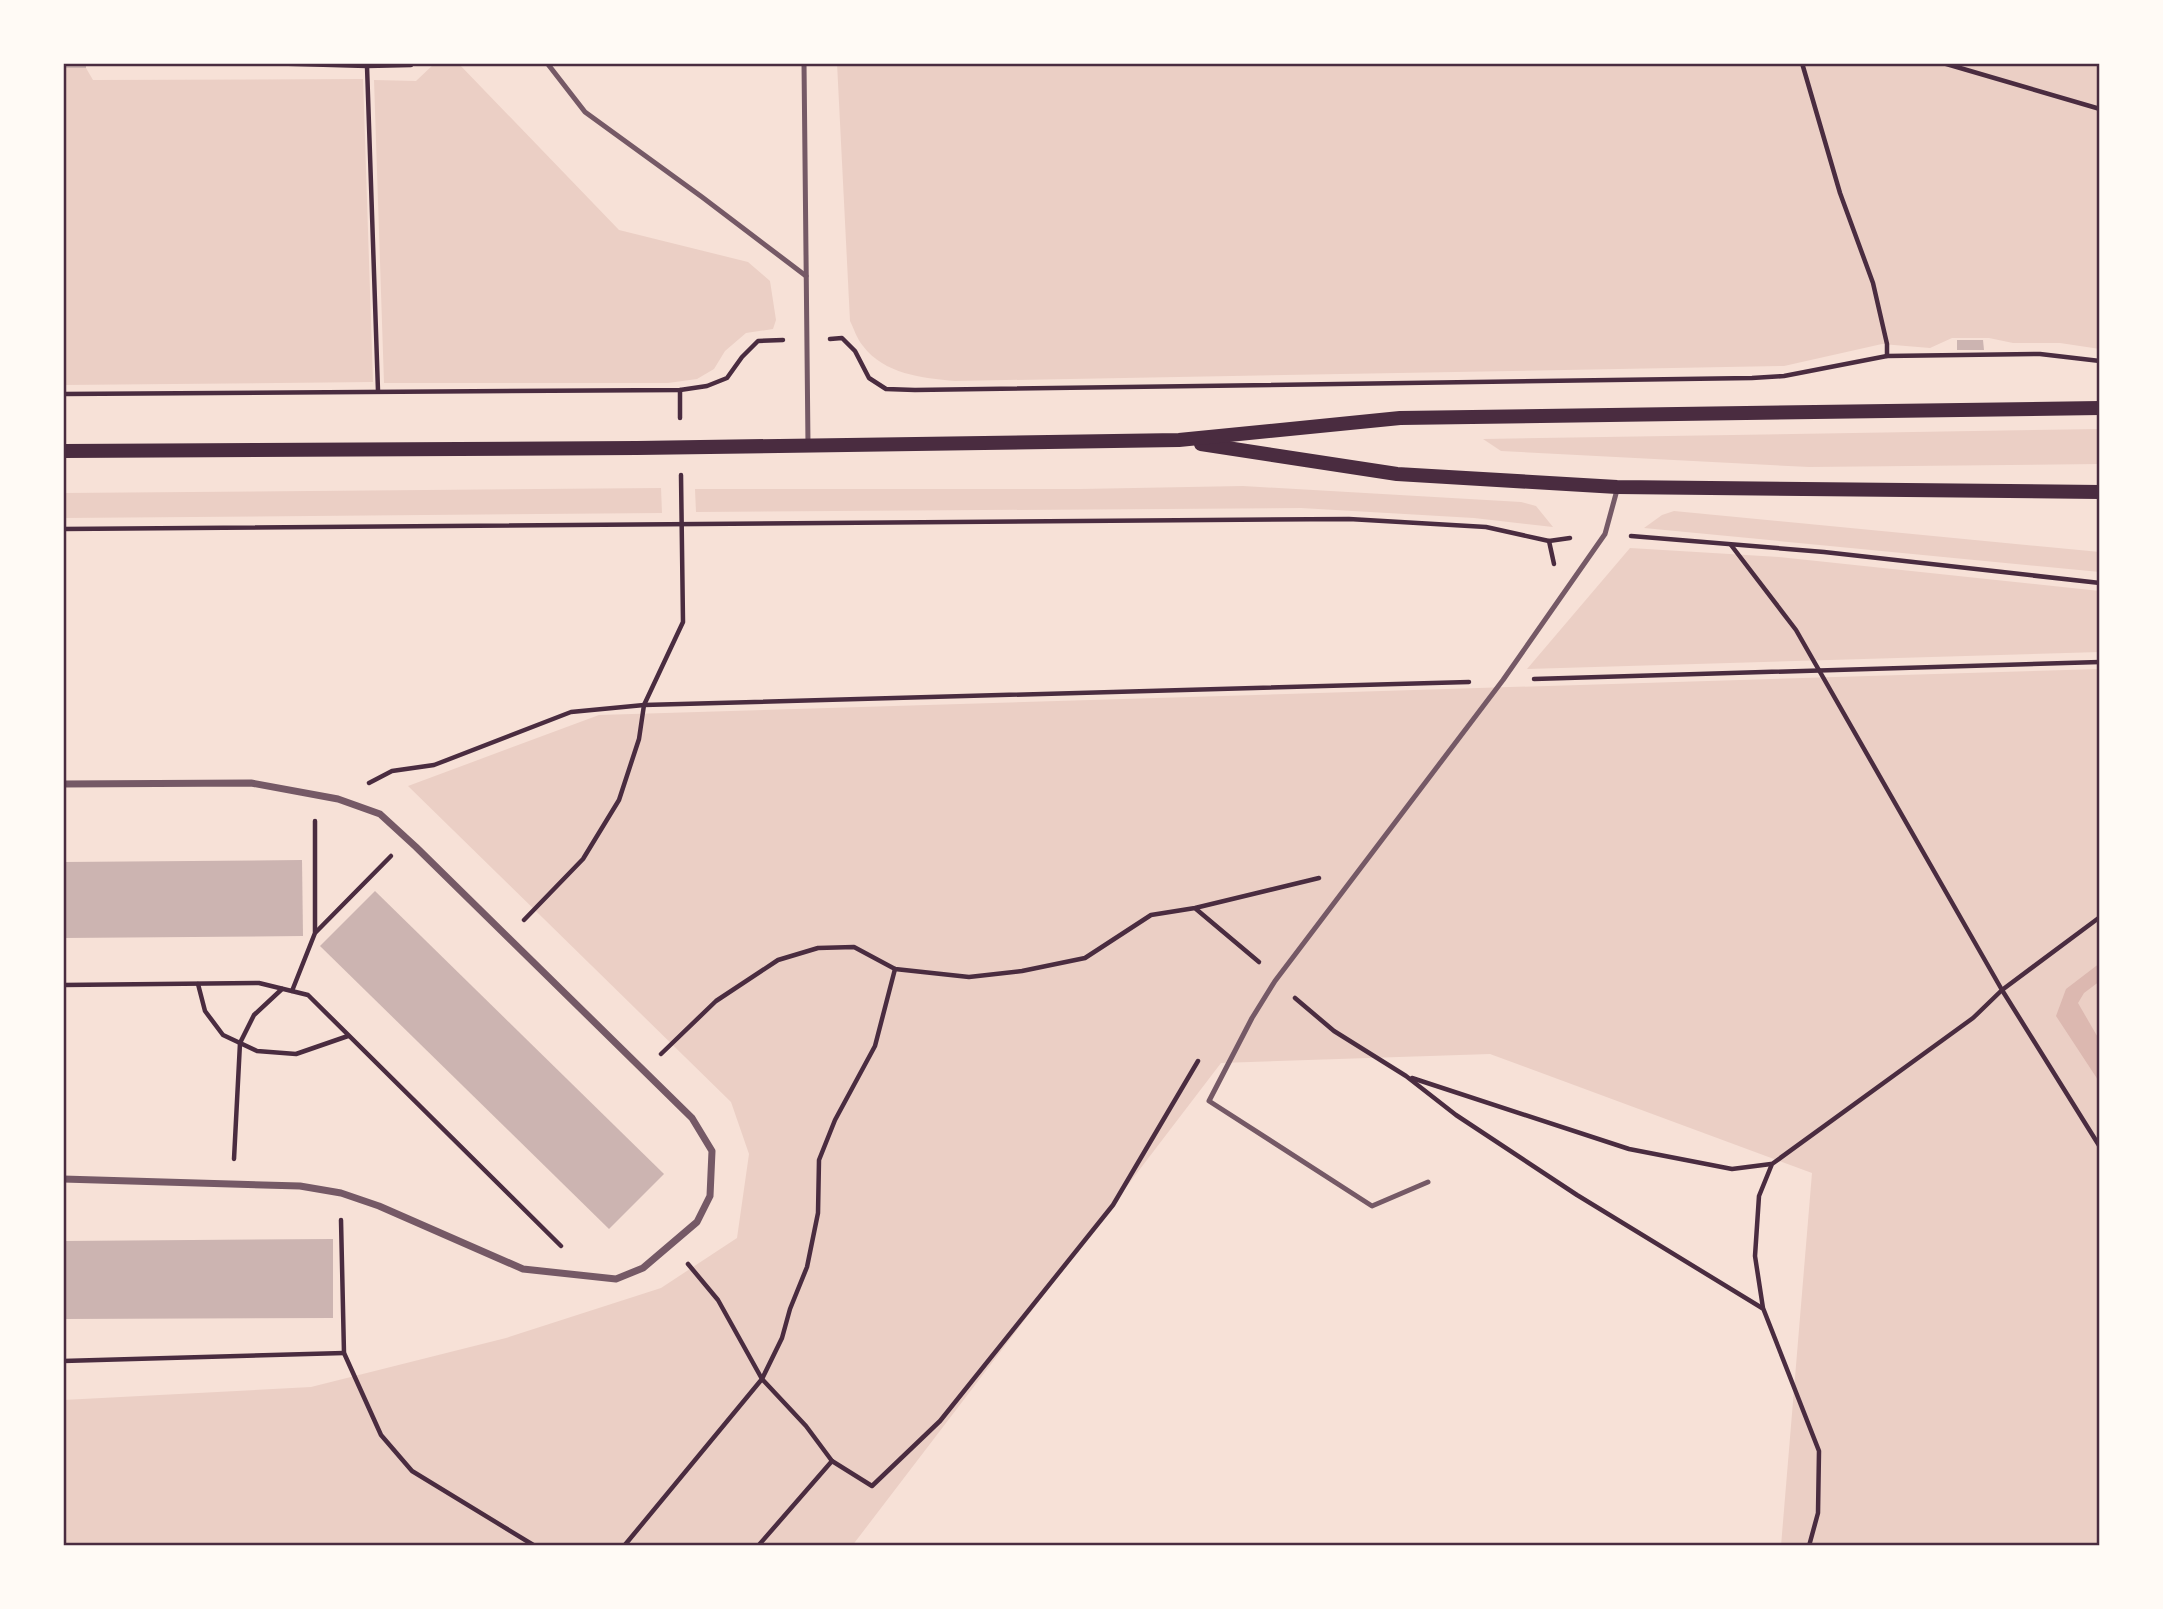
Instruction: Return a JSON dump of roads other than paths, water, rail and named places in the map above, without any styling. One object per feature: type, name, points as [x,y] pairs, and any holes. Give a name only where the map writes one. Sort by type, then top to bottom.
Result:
[{"type":"main road","points":[[63,451],[1179,440],[1400,418],[2100,408]]},
{"type":"main road","points":[[1179,440],[1397,474],[1617,486],[2100,492]]},
{"type":"street","points":[[63,784],[251,783],[338,799],[380,814],[692,1118],[712,1151],[710,1196],[696,1222],[643,1268],[616,1279],[523,1269],[379,1206],[341,1193],[300,1186],[63,1179]]},
{"type":"lane","points":[[547,63],[585,112],[806,276]]},
{"type":"lane","points":[[804,63],[808,444]]},
{"type":"lane","points":[[1428,1182],[1373,1206],[1209,1101],[1251,1018],[1275,981],[1503,680],[1605,534],[1617,486]]}]
